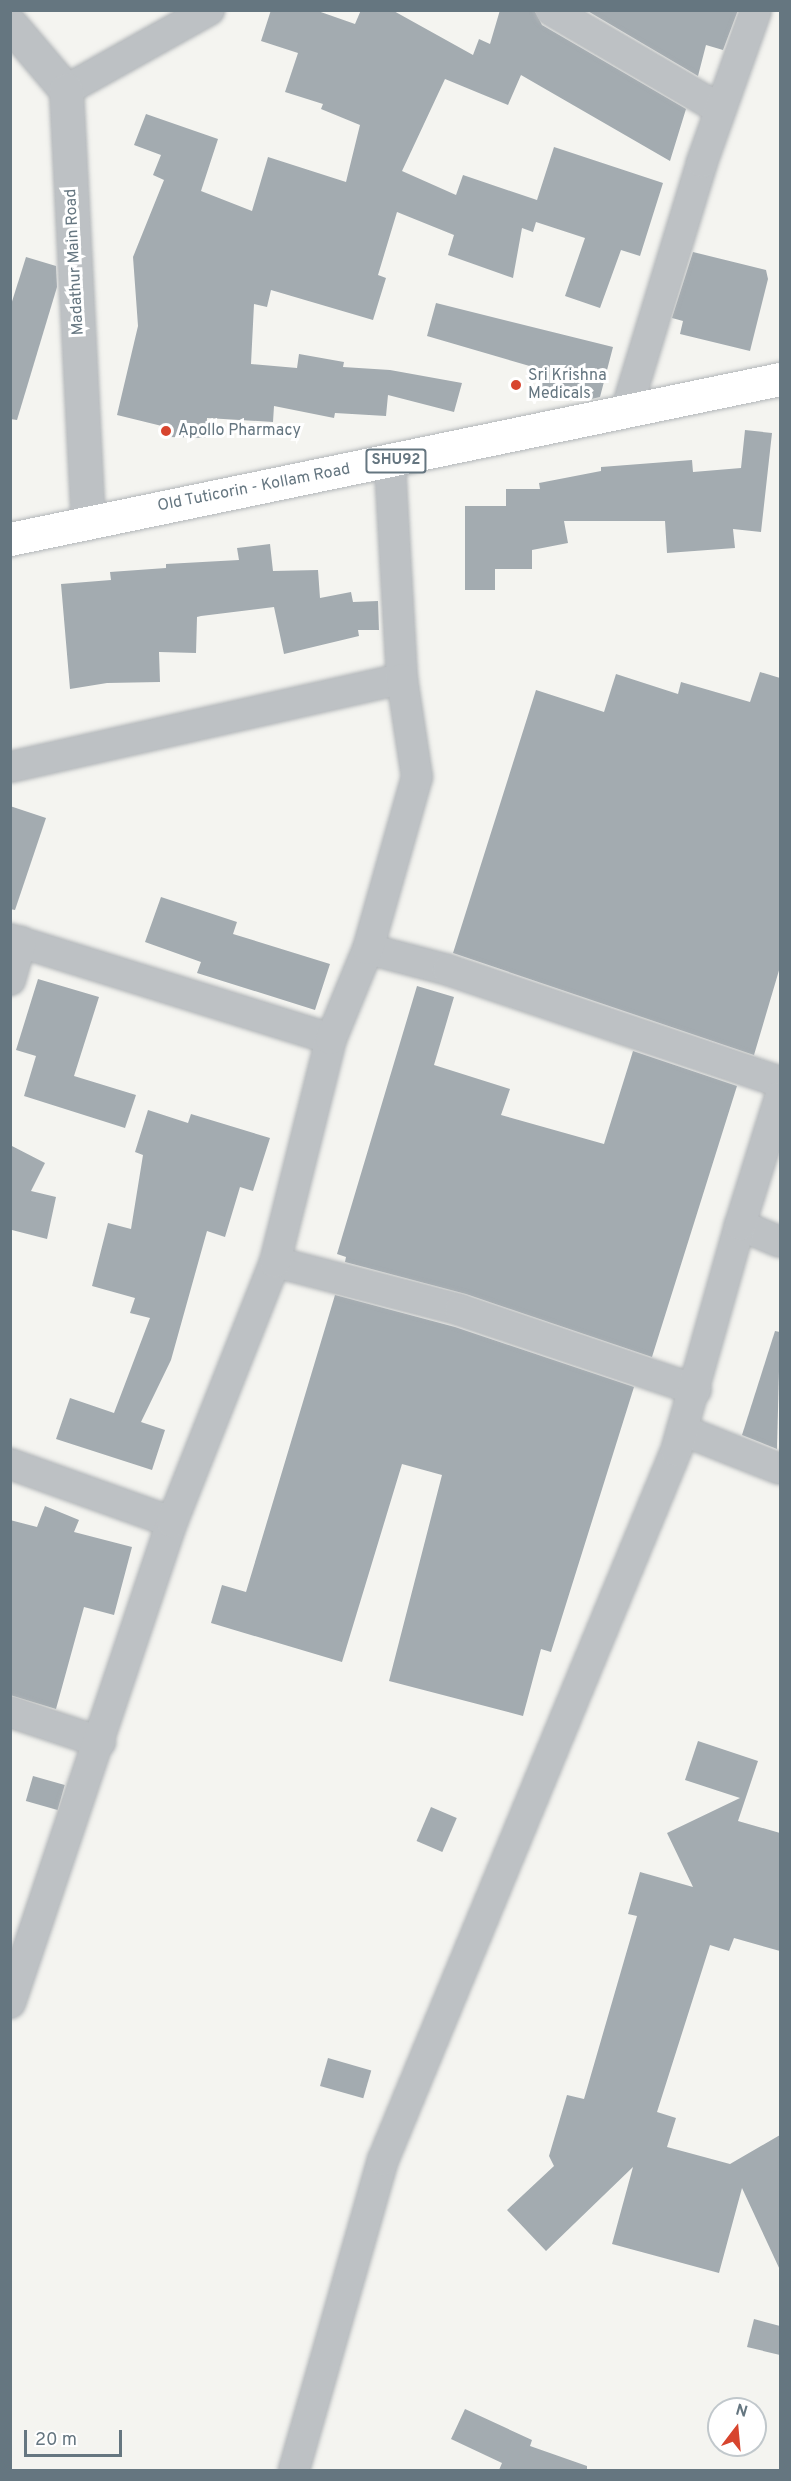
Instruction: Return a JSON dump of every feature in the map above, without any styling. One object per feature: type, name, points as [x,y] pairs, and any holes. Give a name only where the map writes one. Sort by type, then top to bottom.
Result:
[{"type":"main road","name":"Old Tuticorin - Kollam Road","points":[[10,539],[88,520],[390,462],[780,379]]},
{"type":"street","points":[[10,24],[66,90],[209,10]]},
{"type":"street","points":[[551,10],[720,109]]},
{"type":"street","points":[[626,411],[720,109],[756,10]]},
{"type":"street","name":"Madathur Main Road","points":[[66,90],[88,520]]},
{"type":"street","points":[[10,2003],[22,1937],[100,1742],[172,1522],[275,1262],[331,1039],[368,949],[417,777],[402,679],[390,462]]},
{"type":"street","points":[[10,767],[402,679]]},
{"type":"street","points":[[10,980],[16,941],[331,1039]]},
{"type":"street","points":[[368,949],[448,970],[780,1082]]},
{"type":"street","points":[[294,2470],[383,2160],[558,1741],[682,1430],[696,1390],[740,1225],[780,1097]]},
{"type":"street","points":[[740,1225],[780,1242]]},
{"type":"street","points":[[275,1262],[460,1310],[696,1390]]},
{"type":"street","points":[[682,1430],[780,1469]]},
{"type":"street","points":[[10,1464],[172,1522]]},
{"type":"street","points":[[10,1712],[100,1742]]},
{"type":"building","points":[[271,10],[315,10],[355,24],[361,10],[392,10],[473,55],[479,39],[490,44],[500,10],[534,10],[542,25],[686,109],[670,161],[521,75],[508,105],[445,79],[402,171],[456,195],[463,175],[537,200],[554,147],[663,183],[640,256],[621,250],[600,308],[565,296],[585,238],[536,222],[533,232],[522,228],[513,278],[448,255],[454,235],[397,212],[378,275],[386,278],[373,320],[271,290],[267,307],[254,304],[251,364],[297,368],[299,354],[344,362],[343,367],[390,370],[462,383],[454,412],[388,395],[386,416],[335,413],[334,418],[274,406],[273,422],[207,418],[206,438],[169,437],[170,428],[117,415],[138,326],[133,257],[164,180],[153,175],[161,155],[134,145],[146,114],[218,139],[201,191],[252,211],[268,157],[346,182],[360,125],[321,109],[323,104],[285,92],[298,53],[261,41]]},
{"type":"building","points":[[586,10],[738,10],[723,50],[706,45],[698,76]]},
{"type":"building","points":[[693,252],[766,270],[768,279],[750,351],[680,334],[683,321],[672,318]]},
{"type":"building","points":[[26,257],[56,266],[57,287],[17,420],[10,419],[10,308]]},
{"type":"building","points":[[436,303],[613,347],[600,397],[587,400],[537,387],[540,369],[427,336]]},
{"type":"building","points":[[745,430],[772,433],[761,532],[733,529],[735,548],[667,553],[665,521],[564,521],[568,543],[532,550],[532,569],[495,569],[495,590],[465,590],[465,506],[506,506],[506,489],[540,489],[539,483],[601,471],[601,467],[692,460],[693,472],[741,468]]},
{"type":"building","points":[[270,544],[273,571],[318,570],[320,598],[351,592],[353,602],[378,601],[379,630],[358,630],[359,636],[284,654],[274,607],[201,616],[197,617],[196,653],[159,652],[160,682],[107,683],[70,689],[61,584],[111,580],[110,572],[166,568],[166,564],[239,560],[237,548]]},
{"type":"building","points":[[760,672],[780,678],[780,967],[754,1055],[453,953],[536,690],[604,712],[616,674],[678,694],[681,682],[750,702]]},
{"type":"building","points":[[10,806],[46,818],[15,910],[10,909]]},
{"type":"building","points":[[161,897],[237,922],[233,934],[330,964],[315,1010],[197,973],[201,962],[145,942]]},
{"type":"building","points":[[38,979],[99,997],[74,1076],[136,1095],[125,1128],[24,1096],[36,1056],[16,1050]]},
{"type":"building","points":[[417,986],[454,997],[434,1065],[510,1089],[501,1115],[604,1144],[633,1051],[737,1086],[652,1357],[466,1294],[345,1262],[346,1257],[337,1254]]},
{"type":"building","points":[[148,1110],[188,1123],[191,1114],[270,1138],[253,1191],[240,1187],[225,1237],[207,1231],[171,1360],[141,1422],[165,1430],[152,1470],[56,1439],[70,1398],[114,1413],[150,1318],[130,1313],[135,1298],[92,1286],[108,1223],[131,1229],[143,1155],[135,1152]]},
{"type":"building","points":[[10,1145],[45,1163],[31,1191],[56,1197],[47,1239],[12,1230],[10,1233]]},
{"type":"building","points":[[335,1295],[455,1327],[634,1387],[551,1652],[541,1649],[523,1716],[389,1681],[442,1475],[402,1464],[342,1662],[211,1623],[222,1585],[246,1592]]},
{"type":"building","points":[[775,1331],[780,1332],[777,1449],[742,1435]]},
{"type":"building","points":[[45,1506],[79,1520],[74,1532],[132,1547],[114,1615],[84,1607],[56,1709],[10,1695],[10,1520],[37,1527]]},
{"type":"building","points":[[698,1741],[758,1761],[738,1821],[780,1833],[780,1951],[734,1938],[729,1951],[710,1945],[657,2112],[676,2118],[667,2147],[730,2164],[780,2135],[780,2270],[742,2188],[719,2273],[612,2244],[633,2167],[546,2251],[507,2210],[554,2166],[549,2156],[567,2095],[584,2099],[637,1916],[628,1914],[640,1872],[693,1887],[667,1833],[740,1798],[685,1780]]},
{"type":"building","points":[[33,1776],[65,1785],[58,1810],[26,1801]]},
{"type":"building","points":[[431,1807],[457,1818],[442,1852],[417,1841]]},
{"type":"building","points":[[328,2058],[371,2070],[363,2098],[320,2086]]},
{"type":"building","points":[[754,2319],[780,2326],[780,2355],[747,2347]]},
{"type":"building","points":[[465,2409],[532,2440],[530,2446],[587,2466],[587,2470],[499,2470],[502,2463],[451,2439]]},
{"type":"place","name":"Sri Krishna Medicals","points":[[516,385]]},
{"type":"place","name":"Apollo Pharmacy","points":[[166,431]]}]
